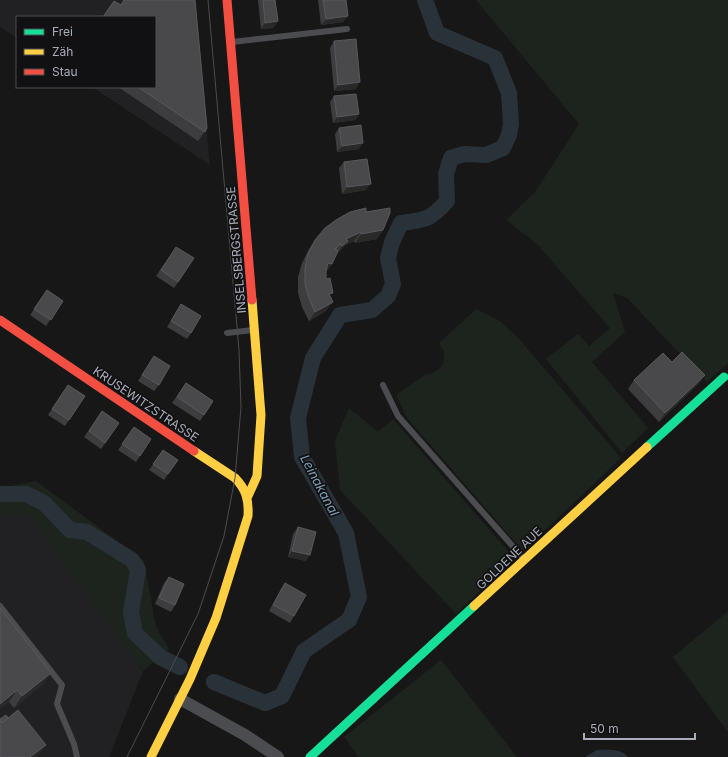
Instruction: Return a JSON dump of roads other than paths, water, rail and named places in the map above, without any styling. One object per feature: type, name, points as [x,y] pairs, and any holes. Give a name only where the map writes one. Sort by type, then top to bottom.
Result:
[{"type":"street","name":"INSELSBERGSTRASSE","points":[[227,0],[261,415],[257,476],[248,496]]},
{"type":"street","name":"KRUSEWITZSTRASSE","points":[[0,320],[235,478],[245,489],[248,496]]},
{"type":"street","name":"GOLDENE AUE","points":[[310,757],[724,377]]},
{"type":"street","points":[[151,757],[180,699],[216,618],[245,525],[249,506],[248,496]]},
{"type":"street","points":[[180,699],[246,735],[278,757]]},
{"type":"lane","points":[[230,42],[347,29]]},
{"type":"lane","points":[[227,333],[254,330]]},
{"type":"lane","points":[[383,385],[398,416],[525,560]]},
{"type":"lane","points":[[0,606],[62,685],[57,704],[74,744],[77,757]]},
{"type":"waterway","name":"Leinakanal","points":[[214,682],[265,703],[282,696],[304,651],[349,620],[359,597],[346,533],[302,457],[298,418],[313,358],[340,315],[372,310],[388,296],[393,284],[388,258],[392,242],[401,223],[422,220],[432,216],[447,201],[446,174],[451,158],[464,154],[486,155],[503,148],[509,135],[511,124],[509,93],[495,58],[437,33],[425,0]]},
{"type":"waterway","name":"Leinakanal","points":[[0,494],[26,494],[44,503],[70,530],[87,532],[132,560],[138,570],[131,612],[135,633],[160,657],[180,667]]},
{"type":"tram line","points":[[127,757],[198,614],[224,536],[235,478],[241,407],[239,350],[208,0]]}]
